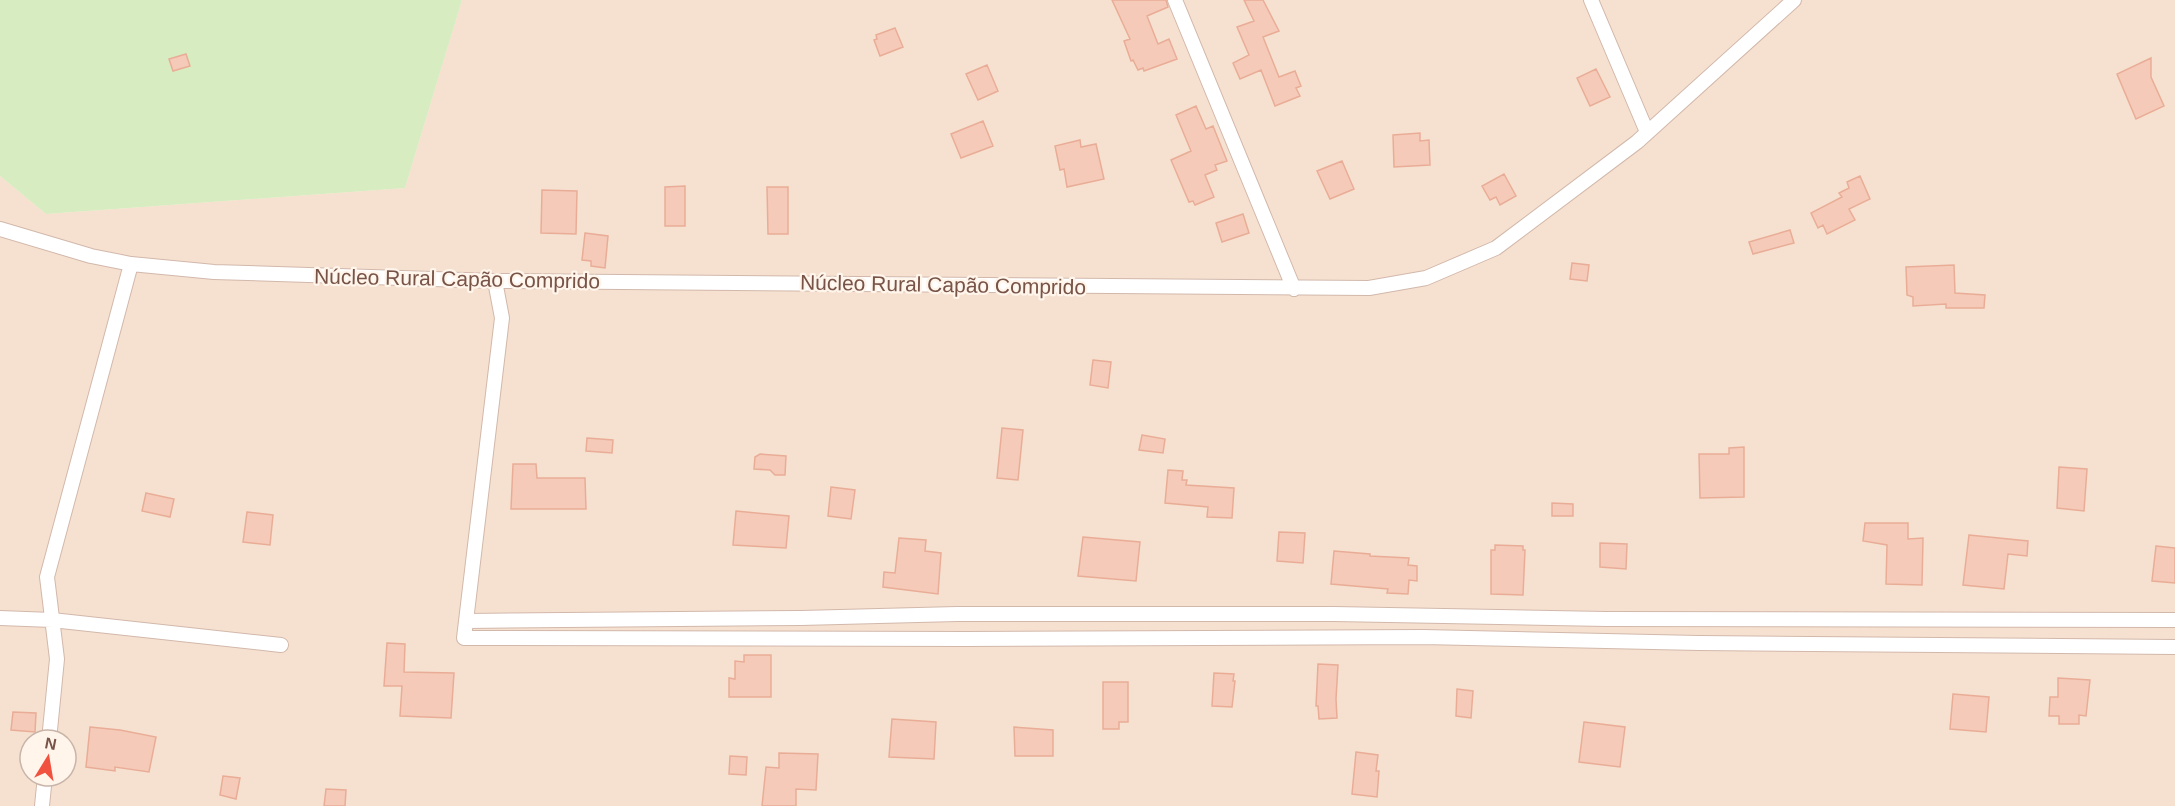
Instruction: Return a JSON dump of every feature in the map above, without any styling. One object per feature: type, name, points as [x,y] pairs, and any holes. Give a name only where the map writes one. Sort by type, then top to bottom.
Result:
[{"type":"street","points":[[1175,0],[1294,289]]},
{"type":"street","points":[[1591,0],[1647,132]]},
{"type":"street","name":"Núcleo Rural Capão Comprido","points":[[0,229],[91,256],[131,264],[214,272],[495,281],[1369,288],[1426,278],[1496,248],[1647,132],[1794,0]]},
{"type":"street","points":[[50,728],[57,658],[47,577],[131,264]]},
{"type":"street","points":[[495,281],[502,318],[464,638],[1423,637],[2175,647]]},
{"type":"street","points":[[466,621],[1058,614],[1334,614],[1972,621],[2175,620]]},
{"type":"street","points":[[1058,614],[1059,639]]},
{"type":"street","points":[[0,618],[52,620],[281,645]]},
{"type":"street","points":[[1739,619],[1739,643]]},
{"type":"street","points":[[1972,621],[1972,645]]},
{"type":"street","points":[[42,806],[44,788]]},
{"type":"shaded area","points":[[462,0],[1247,0],[1263,3],[1264,0],[2175,0],[2175,806],[0,806],[0,176],[46,214],[405,188]]},
{"type":"green space","points":[[0,0],[462,0],[405,188],[46,214],[0,176]]},
{"type":"building","points":[[1112,0],[1166,0],[1168,7],[1147,16],[1158,44],[1169,39],[1177,59],[1144,71],[1143,68],[1138,70],[1133,60],[1131,61],[1124,41],[1130,39]]},
{"type":"building","points":[[1244,0],[1263,0],[1279,31],[1263,37],[1279,77],[1295,71],[1301,86],[1296,88],[1300,96],[1275,106],[1261,70],[1240,79],[1233,63],[1249,55],[1237,27],[1254,21]]},
{"type":"building","points":[[895,28],[903,47],[880,56],[874,40],[877,39],[876,35]]},
{"type":"building","points":[[186,54],[190,66],[173,71],[169,59]]},
{"type":"building","points":[[2151,58],[2151,77],[2164,106],[2136,119],[2117,74]]},
{"type":"building","points":[[987,65],[998,91],[978,100],[966,74]]},
{"type":"building","points":[[1596,69],[1610,97],[1590,106],[1577,78]]},
{"type":"building","points":[[1196,106],[1206,129],[1213,126],[1227,161],[1215,165],[1217,170],[1205,175],[1214,197],[1195,205],[1193,201],[1189,202],[1171,160],[1191,151],[1176,115]]},
{"type":"building","points":[[983,121],[993,146],[961,158],[951,134]]},
{"type":"building","points":[[1420,133],[1420,141],[1429,140],[1430,165],[1394,167],[1393,135]]},
{"type":"building","points":[[1080,140],[1081,147],[1096,144],[1104,179],[1067,187],[1064,169],[1060,170],[1055,146]]},
{"type":"building","points":[[1342,161],[1354,189],[1330,199],[1317,171]]},
{"type":"building","points":[[1504,174],[1516,196],[1500,205],[1496,197],[1490,200],[1482,186]]},
{"type":"building","points":[[1860,176],[1870,199],[1849,209],[1855,220],[1827,234],[1823,225],[1818,228],[1811,213],[1842,197],[1839,193],[1849,188],[1847,182]]},
{"type":"building","points":[[685,186],[685,226],[665,226],[665,187]]},
{"type":"building","points":[[767,187],[788,187],[788,234],[768,234]]},
{"type":"building","points":[[542,190],[577,191],[576,234],[541,233]]},
{"type":"building","points":[[1243,214],[1249,233],[1222,242],[1216,223]]},
{"type":"building","points":[[1790,230],[1794,243],[1753,254],[1749,242]]},
{"type":"building","points":[[585,233],[608,236],[605,268],[591,266],[591,261],[582,260]]},
{"type":"building","points":[[1572,263],[1589,265],[1587,281],[1570,279]]},
{"type":"building","points":[[1954,265],[1955,293],[1985,295],[1984,308],[1946,308],[1946,304],[1913,306],[1913,297],[1907,295],[1906,267]]},
{"type":"building","points":[[1093,360],[1111,362],[1108,388],[1090,385]]},
{"type":"building","points":[[1002,428],[1023,430],[1018,480],[997,478]]},
{"type":"building","points":[[1142,435],[1165,439],[1163,453],[1139,450]]},
{"type":"building","points":[[587,438],[613,440],[612,453],[586,451]]},
{"type":"building","points":[[1744,447],[1744,497],[1700,498],[1699,454],[1729,454],[1729,448]]},
{"type":"building","points":[[760,454],[786,456],[785,475],[775,475],[770,470],[754,469],[755,457]]},
{"type":"building","points":[[513,464],[536,464],[537,478],[585,478],[586,509],[511,509]]},
{"type":"building","points":[[2059,467],[2087,469],[2084,511],[2057,508]]},
{"type":"building","points":[[1168,470],[1183,471],[1182,480],[1187,480],[1186,485],[1234,488],[1232,518],[1207,517],[1208,507],[1165,503]]},
{"type":"building","points":[[831,487],[855,490],[851,519],[828,516]]},
{"type":"building","points":[[146,493],[174,499],[170,517],[142,511]]},
{"type":"building","points":[[1552,503],[1573,504],[1573,516],[1552,516]]},
{"type":"building","points":[[736,511],[789,516],[786,548],[733,545]]},
{"type":"building","points":[[247,512],[273,515],[270,545],[243,542]]},
{"type":"building","points":[[1865,523],[1908,523],[1908,539],[1923,538],[1922,585],[1886,584],[1887,545],[1863,541]]},
{"type":"building","points":[[1279,532],[1305,533],[1303,563],[1277,561]]},
{"type":"building","points":[[1969,535],[2028,541],[2027,556],[2008,554],[2004,589],[1963,585]]},
{"type":"building","points":[[1083,537],[1140,542],[1136,581],[1078,576]]},
{"type":"building","points":[[899,538],[926,540],[925,551],[941,553],[938,594],[883,587],[884,572],[895,573]]},
{"type":"building","points":[[1600,543],[1627,544],[1626,569],[1600,567]]},
{"type":"building","points":[[1495,545],[1523,546],[1525,550],[1523,595],[1491,594],[1491,550],[1495,550]]},
{"type":"building","points":[[2156,546],[2175,548],[2175,583],[2152,581]]},
{"type":"building","points":[[1334,551],[1409,558],[1408,565],[1417,566],[1417,581],[1409,580],[1408,594],[1387,593],[1388,589],[1331,584]]},
{"type":"building","points":[[387,643],[405,644],[404,672],[454,673],[451,718],[400,716],[402,686],[384,686]]},
{"type":"building","points":[[744,655],[771,655],[771,697],[729,697],[729,678],[735,679],[735,661],[744,662]]},
{"type":"building","points":[[1318,664],[1338,665],[1337,718],[1319,719],[1318,706],[1316,706]]},
{"type":"building","points":[[1214,673],[1234,674],[1232,707],[1212,706]]},
{"type":"building","points":[[2058,678],[2090,680],[2086,716],[2079,715],[2079,724],[2059,724],[2059,716],[2049,716],[2050,697],[2058,697]]},
{"type":"building","points":[[1103,682],[1128,682],[1128,722],[1119,722],[1119,729],[1103,729]]},
{"type":"building","points":[[1457,689],[1473,691],[1471,718],[1456,716]]},
{"type":"building","points":[[1953,694],[1989,697],[1986,732],[1950,729]]},
{"type":"building","points":[[13,712],[36,713],[35,728],[11,730]]},
{"type":"building","points":[[892,719],[936,722],[934,759],[889,757]]},
{"type":"building","points":[[1584,722],[1625,727],[1620,767],[1579,762]]},
{"type":"building","points":[[90,727],[156,737],[149,772],[115,767],[115,771],[86,767]]},
{"type":"building","points":[[1014,727],[1053,730],[1053,756],[1015,756]]},
{"type":"building","points":[[1356,752],[1378,755],[1377,797],[1352,794]]},
{"type":"building","points":[[779,753],[818,754],[816,790],[796,789],[796,806],[762,806],[766,767],[779,768]]},
{"type":"building","points":[[730,756],[747,757],[746,775],[729,774]]},
{"type":"building","points":[[223,776],[240,778],[236,799],[220,795]]},
{"type":"building","points":[[326,789],[346,790],[345,806],[324,806]]}]
